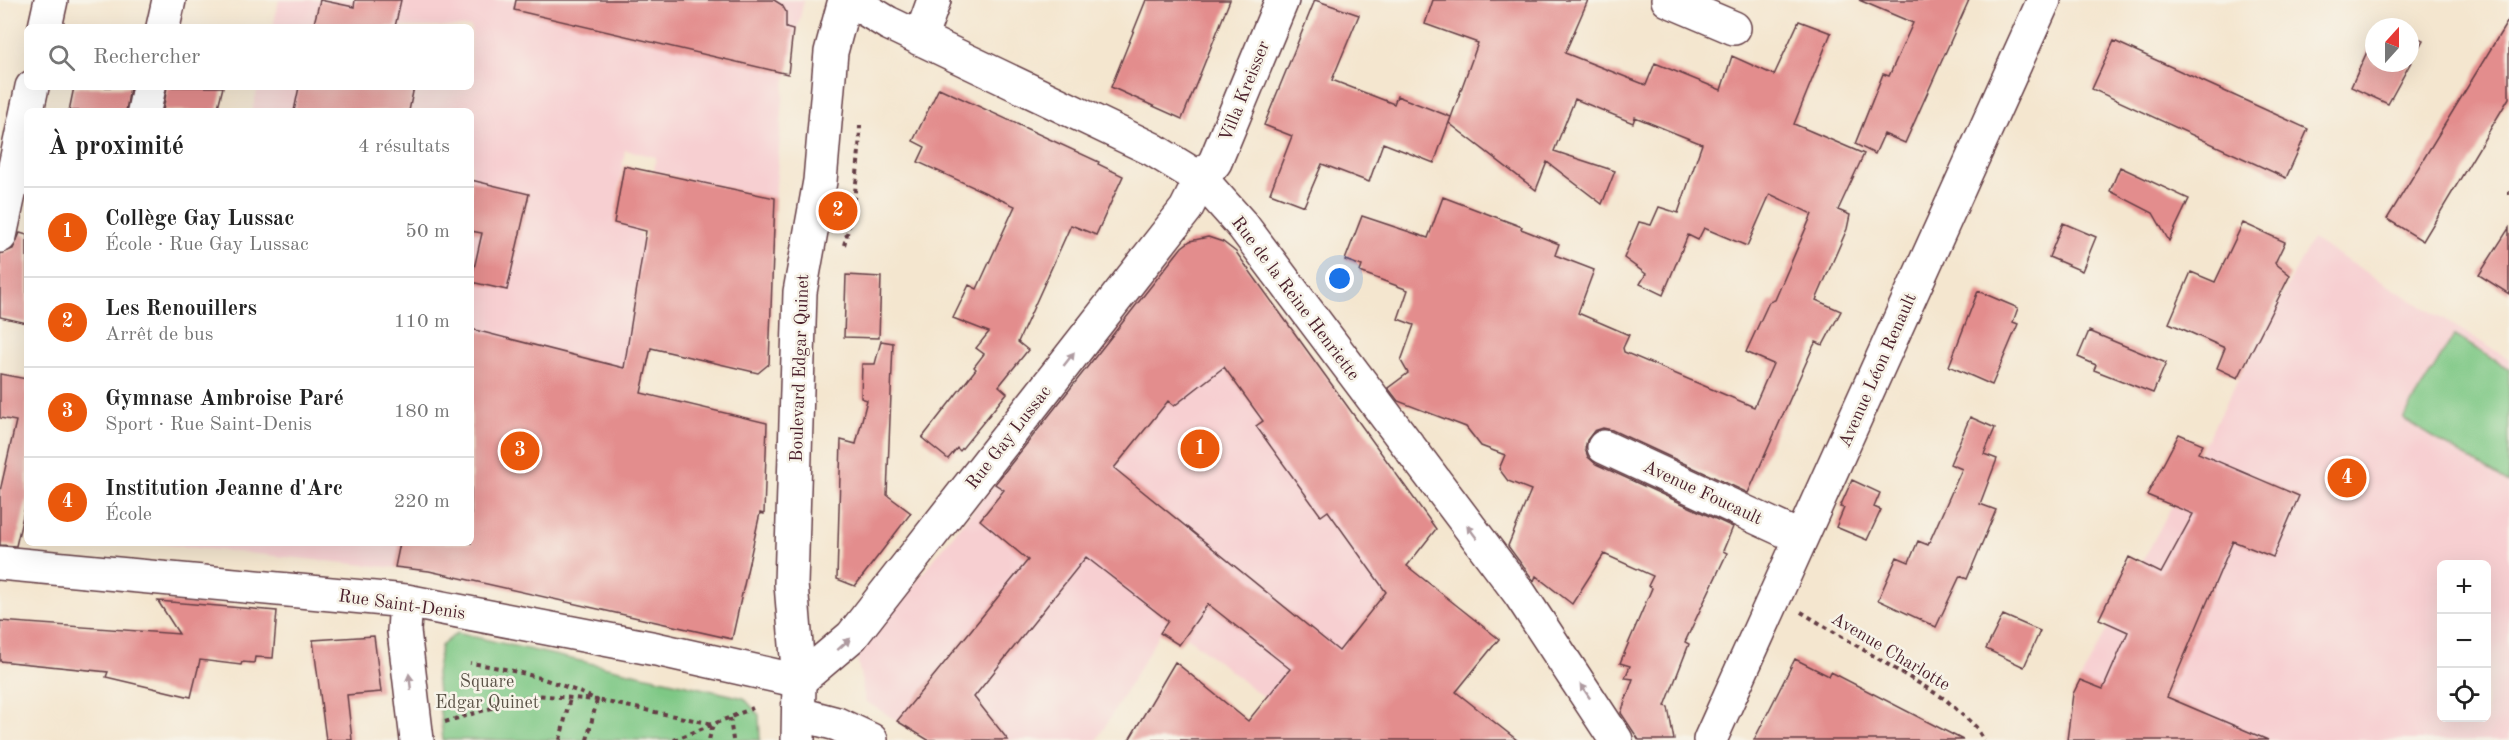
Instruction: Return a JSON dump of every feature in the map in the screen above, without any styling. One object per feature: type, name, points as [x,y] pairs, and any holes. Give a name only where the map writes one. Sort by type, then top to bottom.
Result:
[{"type":"street","points":[[46,24],[51,0]]},
{"type":"street","points":[[164,24],[170,0]]},
{"type":"street","name":"Boulevard Edgar Quinet","points":[[799,727],[799,681],[791,584],[800,292],[823,159],[825,98],[831,52],[844,0]]},
{"type":"street","name":"Rue de la Reine Henriette","points":[[850,0],[920,39],[1152,149],[1201,179],[1243,226],[1520,594],[1617,740]]},
{"type":"street","points":[[920,39],[934,0]]},
{"type":"street","name":"Villa Kreisser","points":[[1201,179],[1215,162],[1282,0]]},
{"type":"street","points":[[1668,0],[1734,28]]},
{"type":"street","name":"Avenue Léon Renault","points":[[1710,740],[2044,0]]},
{"type":"street","points":[[27,108],[31,90]]},
{"type":"street","points":[[145,108],[148,90]]},
{"type":"street","points":[[0,236],[24,124]]},
{"type":"street","name":"Rue Gay Lussac","points":[[799,681],[852,636],[1186,209],[1201,179]]},
{"type":"street","name":"Avenue Foucault","points":[[1604,447],[1802,538]]},
{"type":"street","name":"Rue Saint-Denis","points":[[0,563],[42,555],[406,601],[656,649],[799,681]]},
{"type":"street","points":[[406,601],[404,631],[429,731]]},
{"type":"street","points":[[799,727],[837,724],[871,740]]},
{"type":"path","points":[[842,249],[850,224],[859,151],[860,120]]},
{"type":"path","name":"Avenue Charlotte","points":[[1774,597],[1945,699],[1976,727],[1984,740]]},
{"type":"path","points":[[470,663],[509,669],[557,681],[597,700]]},
{"type":"path","points":[[429,731],[535,695],[597,700],[713,724]]},
{"type":"path","points":[[560,740],[570,698]]},
{"type":"path","points":[[587,740],[597,700]]},
{"type":"path","points":[[674,740],[753,708]]},
{"type":"path","points":[[730,718],[733,740]]},
{"type":"path","points":[[710,740],[713,724]]},
{"type":"shaded area","points":[[279,0],[804,0],[784,88],[775,198],[654,171],[656,157],[625,150],[614,222],[638,229],[644,245],[627,351],[598,474],[554,599],[426,571],[179,546],[474,546],[474,108],[253,108],[257,90],[474,90],[474,24],[274,24]]},
{"type":"shaded area","points":[[1208,237],[1228,245],[1236,252],[1436,528],[1421,540],[1425,543],[1287,716],[1167,621],[1097,740],[928,740],[865,701],[857,656],[1182,247],[1190,241]]},
{"type":"shaded area","points":[[2312,239],[2509,359],[2509,740],[2071,740],[2073,694]]},
{"type":"green space","points":[[2454,335],[2509,369],[2509,483],[2403,419]]},
{"type":"green space","name":"Square Edgar Quinet","points":[[457,633],[744,698],[759,715],[760,740],[443,740],[436,674],[441,646]]},
{"type":"building","points":[[320,0],[354,7],[355,0],[401,0],[396,24],[314,24]]},
{"type":"building","points":[[516,0],[774,0],[782,5],[786,12],[786,28],[793,30],[788,74],[514,10]]},
{"type":"building","points":[[1146,0],[1230,0],[1182,119],[1111,87]]},
{"type":"building","points":[[1315,0],[1359,15],[1332,80],[1394,104],[1397,96],[1451,117],[1434,163],[1383,143],[1369,182],[1322,164],[1304,206],[1270,193],[1292,136],[1264,125]]},
{"type":"building","points":[[1433,0],[1588,0],[1565,53],[1646,85],[1655,63],[1721,90],[1732,56],[1774,75],[1799,21],[1831,33],[1794,124],[1864,154],[1838,210],[1850,215],[1847,229],[1816,300],[1841,311],[1823,345],[1816,342],[1814,345],[1748,493],[1612,430],[1603,428],[1594,431],[1587,440],[1585,449],[1588,457],[1596,464],[1733,527],[1723,551],[1727,553],[1685,642],[1689,644],[1665,706],[1668,707],[1674,740],[1639,740],[1621,713],[1633,679],[1625,678],[1630,666],[1620,663],[1652,588],[1648,586],[1653,576],[1604,554],[1572,604],[1536,576],[1534,581],[1508,546],[1531,490],[1508,481],[1499,469],[1505,455],[1481,446],[1466,427],[1398,401],[1388,388],[1408,373],[1401,361],[1414,325],[1398,319],[1408,290],[1360,272],[1362,266],[1345,260],[1362,216],[1428,238],[1443,197],[1522,227],[1521,229],[1559,244],[1555,255],[1594,270],[1578,313],[1629,335],[1623,348],[1624,352],[1754,407],[1773,364],[1746,352],[1769,302],[1775,300],[1812,214],[1770,194],[1747,246],[1704,228],[1698,240],[1688,235],[1663,295],[1640,284],[1646,274],[1624,258],[1639,222],[1651,225],[1659,207],[1678,213],[1702,144],[1635,117],[1633,123],[1575,99],[1554,151],[1615,171],[1602,204],[1547,162],[1536,190],[1449,123],[1478,43],[1425,24]]},
{"type":"building","points":[[1859,0],[1969,0],[1905,143],[1884,134],[1875,154],[1855,144],[1883,74],[1889,76],[1913,23]]},
{"type":"building","points":[[2509,19],[2509,98],[2423,241],[2387,219]]},
{"type":"building","points":[[2114,41],[2308,129],[2286,178],[2092,89]]},
{"type":"building","points":[[2365,56],[2365,72],[2406,72],[2388,104],[2351,87]]},
{"type":"building","points":[[939,88],[1099,162],[1098,164],[1123,176],[1096,235],[1071,225],[1018,342],[1028,350],[999,386],[1007,393],[960,451],[957,448],[948,459],[922,438],[976,369],[974,367],[984,354],[976,348],[989,332],[953,318],[969,285],[977,289],[1015,206],[918,162],[925,147],[913,141]]},
{"type":"building","points":[[73,90],[130,90],[126,108],[70,108]]},
{"type":"building","points":[[166,90],[222,90],[218,108],[164,108]]},
{"type":"building","points":[[298,90],[413,90],[410,108],[295,108]]},
{"type":"building","points":[[624,166],[775,198],[769,364],[758,373],[651,348],[641,393],[767,423],[764,514],[760,513],[732,639],[429,571],[395,567],[399,546],[474,546],[474,330],[624,368],[646,231],[614,223]]},
{"type":"building","points":[[2120,167],[2189,199],[2169,241],[2153,213],[2110,191]]},
{"type":"building","points":[[474,181],[529,194],[507,290],[474,283],[474,269],[482,233],[474,232]]},
{"type":"building","points":[[2063,223],[2096,237],[2082,271],[2049,257]]},
{"type":"building","points":[[2243,223],[2285,242],[2275,263],[2290,275],[2238,378],[2217,368],[2225,348],[2169,323],[2191,272],[2215,282]]},
{"type":"building","points":[[2509,228],[2509,294],[2479,275]]},
{"type":"building","points":[[20,233],[24,234],[24,322],[0,317],[0,254],[13,249]]},
{"type":"building","points":[[1208,237],[1223,242],[1236,252],[1436,529],[1407,566],[1499,639],[1456,692],[1517,740],[1129,740],[1175,662],[1248,721],[1290,669],[1208,604],[1179,645],[1160,633],[1168,621],[1086,557],[974,697],[1008,740],[928,740],[897,721],[1028,560],[980,520],[1004,490],[995,484],[1182,247],[1190,241]],"holes":[[[1224,367],[1263,421],[1256,426],[1321,516],[1328,511],[1386,592],[1339,651],[1114,468],[1168,401],[1174,406]]]},
{"type":"building","points":[[846,275],[881,277],[879,338],[844,337]]},
{"type":"building","points":[[1978,291],[2018,308],[2013,322],[2018,324],[1992,385],[1949,366]]},
{"type":"building","points":[[2089,331],[2166,363],[2153,393],[2094,370],[2096,365],[2078,357]]},
{"type":"building","points":[[881,341],[893,343],[887,495],[911,513],[855,586],[837,579],[841,440],[856,444],[867,400],[861,398],[862,364],[875,364]]},
{"type":"building","points":[[0,374],[24,378],[24,512],[16,546],[0,545],[0,491],[16,421],[0,418]]},
{"type":"building","points":[[1970,417],[1995,428],[1984,454],[1997,459],[1980,504],[1996,510],[1967,579],[1960,576],[1936,627],[1878,600],[1897,557],[1909,562],[1918,541],[1928,545],[1962,469],[1950,464]]},
{"type":"building","points":[[2179,434],[2203,444],[2198,453],[2299,496],[2273,557],[2233,541],[2167,697],[2268,740],[2067,740],[2073,694],[2080,680],[2103,689],[2128,632],[2099,619],[2129,557],[2161,573],[2193,514],[2147,495]]},
{"type":"building","points":[[1852,480],[1880,493],[1874,507],[1881,510],[1867,540],[1836,527],[1844,508],[1840,507]]},
{"type":"building","points":[[158,601],[277,611],[273,658],[255,657],[254,663],[242,662],[241,665],[200,660],[191,697],[106,677],[108,672],[0,661],[0,621],[179,634]]},
{"type":"building","points":[[2003,615],[2040,631],[2024,667],[1986,649]]},
{"type":"building","points":[[374,636],[381,692],[347,695],[352,740],[326,740],[313,640]]},
{"type":"building","points":[[1795,659],[1829,676],[1831,672],[1963,740],[1754,740]]},
{"type":"place","name":"Les Renouillers","points":[[838,211]]},
{"type":"place","name":"Collège Gay Lussac","points":[[1200,449]]},
{"type":"place","name":"Gymnase Ambroise Paré","points":[[520,451]]},
{"type":"place","name":"Institution Jeanne d'Arc","points":[[2347,478]]}]
